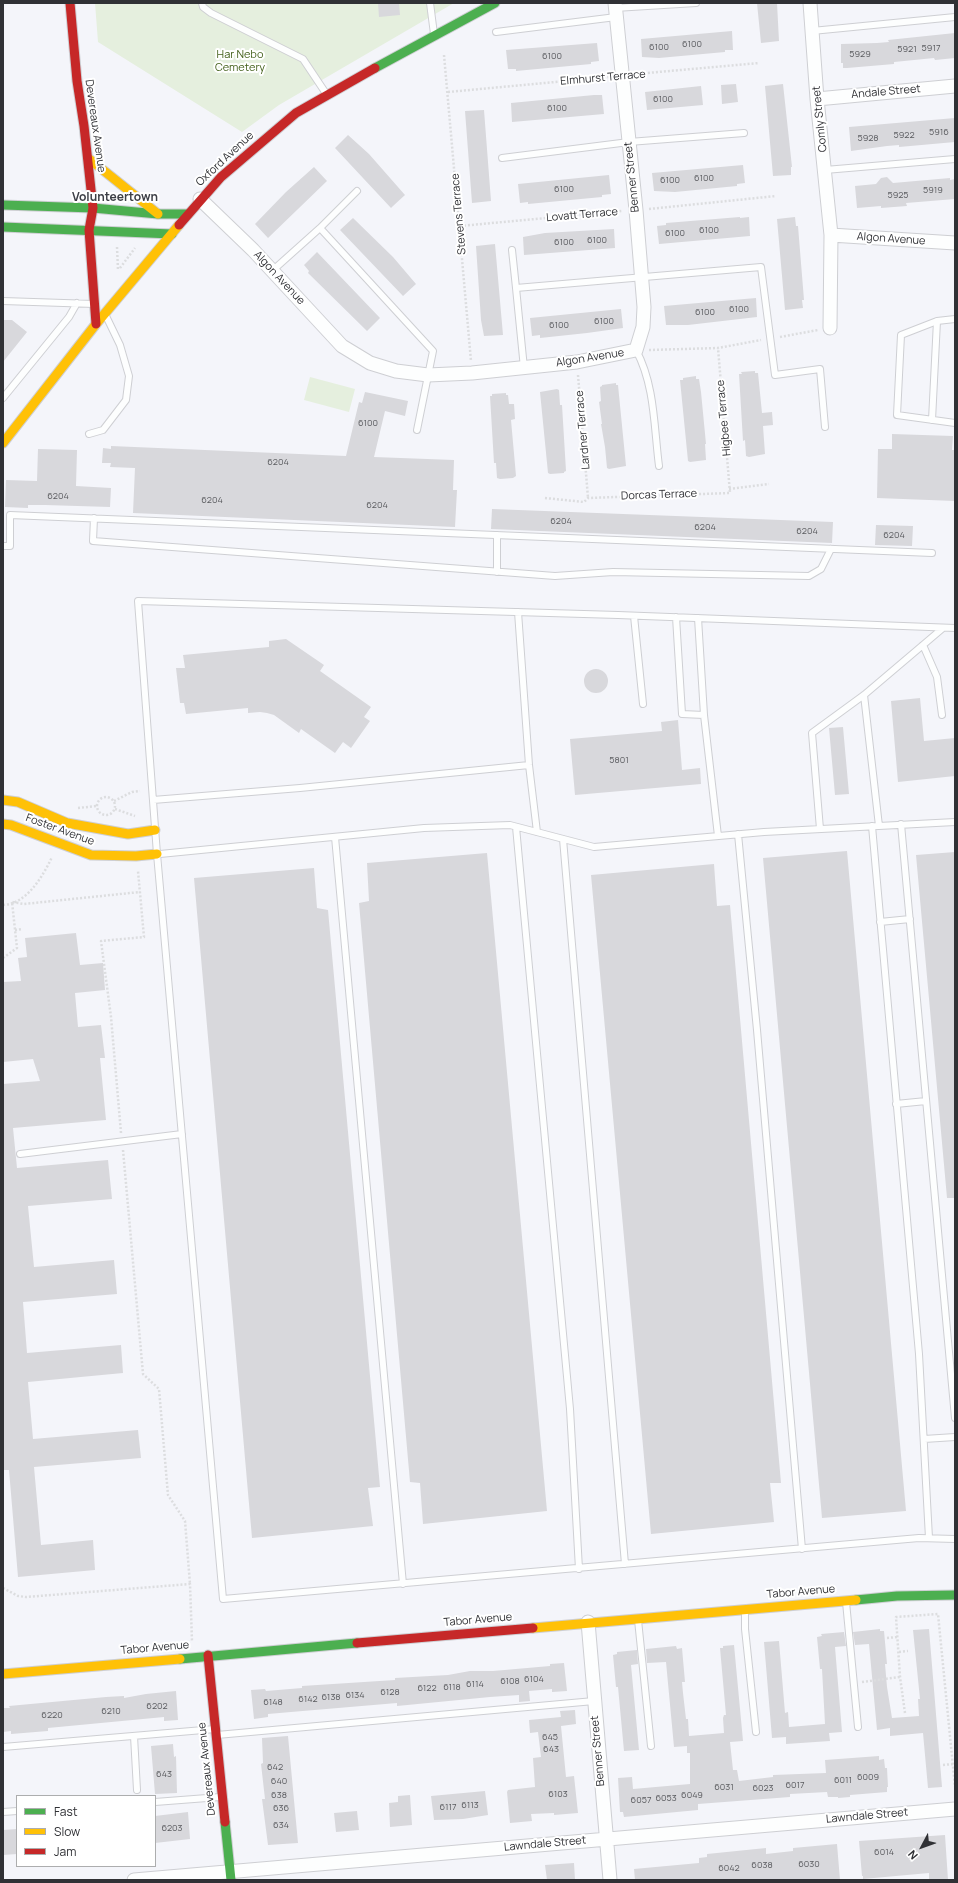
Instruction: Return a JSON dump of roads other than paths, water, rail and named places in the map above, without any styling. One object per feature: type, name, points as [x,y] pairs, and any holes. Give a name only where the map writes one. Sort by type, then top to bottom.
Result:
[{"type":"street","name":"Devereaux Avenue","points":[[70,3],[76,81],[88,158],[93,208],[89,230],[96,304],[96,324]]},
{"type":"street","name":"Oxford Avenue","points":[[3,443],[96,324],[106,314],[200,199],[221,177],[253,148],[296,113],[495,3]]},
{"type":"street","name":"Comly Street","points":[[810,3],[817,99],[831,235]]},
{"type":"street","name":"Benner Street","points":[[615,10],[636,210],[644,307],[643,327],[636,350]]},
{"type":"street","name":"Andale Street","points":[[817,99],[955,86]]},
{"type":"street","points":[[88,158],[158,214]]},
{"type":"street","name":"Algon Avenue","points":[[200,199],[253,250],[342,346],[370,362],[396,371],[428,375],[472,373],[577,362],[636,350]]},
{"type":"street","points":[[3,205],[93,208],[158,214],[188,214]]},
{"type":"street","points":[[3,227],[172,234]]},
{"type":"street","points":[[830,328],[831,235]]},
{"type":"street","name":"Algon Avenue","points":[[831,235],[955,243]]},
{"type":"street","name":"Foster Avenue","points":[[3,800],[18,802],[67,823],[128,834],[155,830]]},
{"type":"street","name":"Foster Avenue","points":[[3,824],[11,825],[91,855],[136,856],[157,854]]},
{"type":"street","name":"Tabor Avenue","points":[[3,1674],[846,1600],[897,1596],[955,1595]]},
{"type":"street","name":"Benner Street","points":[[588,1622],[610,1880]]},
{"type":"street","name":"Devereaux Avenue","points":[[208,1655],[230,1876]]},
{"type":"street","name":"Lawndale Street","points":[[134,1880],[230,1876],[606,1839],[955,1809]]},
{"type":"lane","points":[[202,3],[211,13],[302,59],[327,95]]},
{"type":"lane","points":[[430,3],[434,37]]},
{"type":"lane","points":[[496,32],[615,10],[696,3]]},
{"type":"lane","points":[[812,31],[955,17]]},
{"type":"lane","points":[[502,158],[629,142],[744,133]]},
{"type":"lane","points":[[825,170],[955,159]]},
{"type":"lane","points":[[272,271],[320,228],[357,191]]},
{"type":"lane","points":[[320,228],[433,351],[417,430]]},
{"type":"lane","points":[[512,250],[524,368]]},
{"type":"lane","points":[[516,288],[761,267],[775,375],[820,369],[825,426]]},
{"type":"lane","points":[[3,300],[96,304]]},
{"type":"lane","points":[[3,398],[69,317],[77,303]]},
{"type":"lane","points":[[90,434],[103,430],[126,400],[129,376],[120,345],[106,314]]},
{"type":"lane","points":[[955,319],[937,321],[901,335],[897,416],[955,423]]},
{"type":"lane","points":[[932,420],[937,321]]},
{"type":"lane","points":[[636,350],[644,365],[649,387],[659,466]]},
{"type":"lane","points":[[3,546],[10,546],[10,515],[932,553]]},
{"type":"lane","points":[[94,518],[93,541],[555,576],[613,572],[809,576],[821,569],[831,549]]},
{"type":"lane","points":[[497,535],[497,572]]},
{"type":"lane","points":[[955,628],[676,617],[138,601],[157,854],[223,1599],[929,1538],[955,1539]]},
{"type":"lane","points":[[518,612],[529,765],[537,832]]},
{"type":"lane","points":[[634,616],[643,704]]},
{"type":"lane","points":[[676,617],[682,714],[704,715]]},
{"type":"lane","points":[[698,618],[704,715],[718,836]]},
{"type":"lane","points":[[820,829],[812,733],[864,695],[943,628]]},
{"type":"lane","points":[[923,645],[937,677],[942,715]]},
{"type":"lane","points":[[864,695],[879,826]]},
{"type":"lane","points":[[153,800],[300,788],[529,765]]},
{"type":"lane","points":[[157,854],[424,828],[510,825],[594,847],[738,834],[955,822]]},
{"type":"lane","points":[[901,824],[955,1418]]},
{"type":"lane","points":[[872,826],[919,1354],[929,1538]]},
{"type":"lane","points":[[516,827],[570,1409],[579,1569]]},
{"type":"lane","points":[[738,834],[758,1038],[802,1549]]},
{"type":"lane","points":[[335,837],[403,1584]]},
{"type":"lane","points":[[563,839],[625,1564]]},
{"type":"lane","points":[[880,922],[910,919]]},
{"type":"lane","points":[[896,1104],[926,1101]]},
{"type":"lane","points":[[20,1154],[182,1134]]},
{"type":"lane","points":[[924,1439],[955,1437]]},
{"type":"lane","points":[[846,1600],[858,1727]]},
{"type":"lane","points":[[745,1609],[745,1629],[756,1732]]},
{"type":"lane","points":[[638,1618],[651,1746]]},
{"type":"lane","points":[[3,1746],[134,1736],[215,1732],[594,1701]]},
{"type":"lane","points":[[134,1736],[137,1790]]},
{"type":"lane","points":[[156,1802],[222,1797]]},
{"type":"lane","points":[[3,1812],[16,1811]]},
{"type":"district","name":"Volunteertown","points":[[115,198]]},
{"type":"park label","name":"Har Nebo Cemetery","points":[[240,61]]}]
